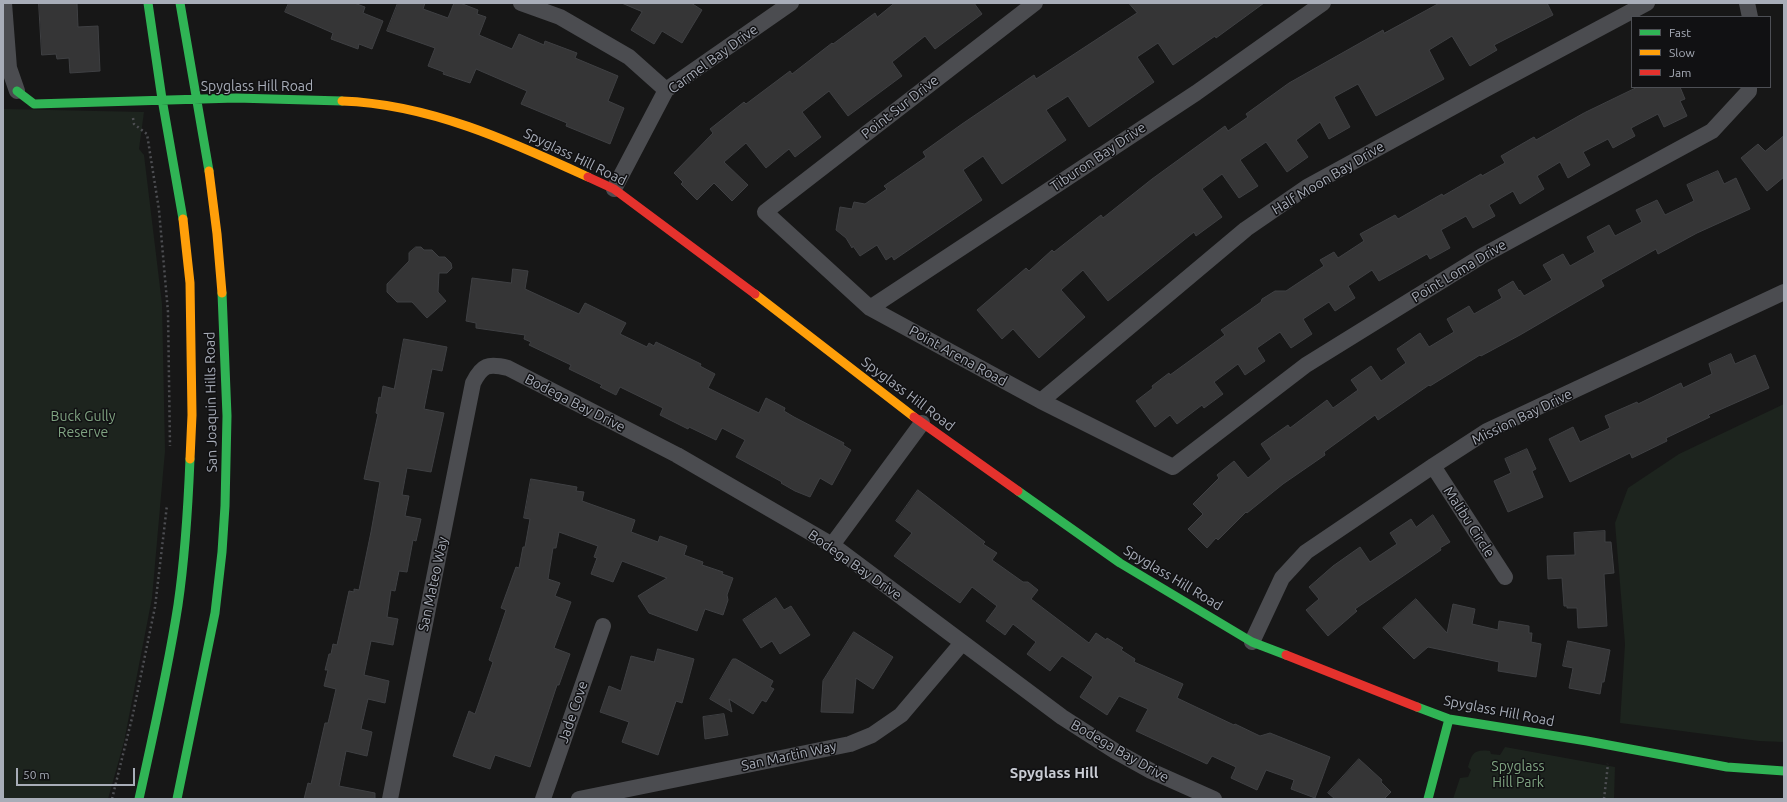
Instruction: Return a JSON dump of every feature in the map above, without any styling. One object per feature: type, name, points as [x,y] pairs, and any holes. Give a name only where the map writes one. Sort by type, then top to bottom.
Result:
[{"type":"main road","name":"San Joaquin Hills Road","points":[[139,799],[161,698],[178,604],[188,498],[192,415],[190,283],[182,212],[162,99],[148,3]]},
{"type":"main road","name":"San Joaquin Hills Road","points":[[176,799],[190,741],[217,600],[225,519],[227,418],[225,339],[217,233],[197,100],[180,3]]},
{"type":"main road","name":"Spyglass Hill Road","points":[[17,91],[34,104],[236,98],[364,102],[418,111],[512,142],[614,189],[739,282],[922,423],[1120,563],[1252,642],[1449,719],[1587,741],[1727,767],[1784,771]]},
{"type":"main road","points":[[1428,799],[1449,719]]},
{"type":"street","points":[[4,3],[9,68],[17,91]]},
{"type":"street","points":[[521,3],[560,18],[629,57],[666,90]]},
{"type":"street","name":"Carmel Bay Drive","points":[[614,189],[666,90],[791,3]]},
{"type":"street","name":"Point Sur Drive","points":[[765,212],[1035,3]]},
{"type":"street","name":"Tiburon Bay Drive","points":[[870,308],[1196,93],[1323,3]]},
{"type":"street","name":"Half Moon Bay Drive","points":[[1041,401],[1246,229],[1307,187],[1647,3]]},
{"type":"street","points":[[1747,3],[1750,16]]},
{"type":"street","name":"Point Loma Drive","points":[[1173,467],[1306,365],[1482,256],[1712,131],[1749,91],[1750,88]]},
{"type":"street","name":"Point Arena Road","points":[[765,212],[870,308],[1041,401],[1173,467]]},
{"type":"street","name":"Mission Bay Drive","points":[[1252,642],[1282,578],[1306,552],[1433,466],[1488,431],[1784,292]]},
{"type":"street","name":"Bodega Bay Drive","points":[[479,370],[493,364],[508,368],[677,455],[832,545],[1062,717],[1114,751],[1151,771],[1214,799]]},
{"type":"street","name":"San Mateo Way","points":[[390,799],[473,383],[479,370]]},
{"type":"street","points":[[832,545],[922,423]]},
{"type":"street","name":"Malibu Circle","points":[[1433,466],[1505,577]]},
{"type":"street","name":"Jade Cove","points":[[543,799],[603,626]]},
{"type":"street","name":"San Martin Way","points":[[580,799],[643,786],[645,793],[850,744],[872,735],[901,715],[962,643]]},
{"type":"path","points":[[130,100],[134,124],[147,134],[159,210],[168,312],[170,450]]},
{"type":"path","points":[[112,799],[133,714],[155,607],[167,504]]},
{"type":"path","points":[[1604,799],[1608,763]]},
{"type":"green space","name":"Buck Gully Reserve","points":[[3,109],[144,112],[139,149],[144,155],[162,304],[165,451],[152,598],[124,742],[108,799],[3,799]]},
{"type":"green space","points":[[1784,404],[1784,742],[1759,741],[1620,723],[1625,644],[1615,523],[1628,488],[1679,454]]},
{"type":"green space","name":"Spyglass Hill Park","points":[[1505,747],[1615,767],[1614,799],[1453,799],[1460,778],[1468,777],[1471,770],[1468,767],[1474,753],[1477,751],[1490,751],[1491,754],[1500,755]]},
{"type":"building","points":[[39,3],[77,3],[78,27],[98,26],[100,71],[70,73],[69,58],[57,59],[56,54],[42,55]]},
{"type":"building","points":[[289,3],[354,3],[365,7],[363,13],[383,21],[372,49],[359,44],[358,49],[331,39],[333,33],[285,12]]},
{"type":"building","points":[[398,3],[425,3],[423,9],[448,18],[454,3],[460,3],[478,10],[477,14],[486,17],[479,35],[512,49],[519,34],[544,45],[545,41],[577,53],[575,58],[618,76],[608,101],[624,108],[610,144],[566,126],[567,123],[521,104],[527,91],[476,69],[470,83],[443,74],[444,72],[428,66],[435,48],[387,31]]},
{"type":"building","points":[[622,3],[691,3],[702,10],[682,43],[662,31],[654,44],[631,30],[642,12]]},
{"type":"building","points":[[895,3],[974,3],[982,14],[935,49],[925,36],[892,62],[902,76],[848,116],[829,91],[802,112],[821,137],[795,157],[789,149],[766,168],[746,143],[724,162],[748,185],[732,201],[714,183],[697,200],[681,184],[683,182],[674,173],[713,133],[710,129],[744,102],[746,104],[790,71],[792,74],[832,43],[833,44],[875,13],[877,17]]},
{"type":"building","points":[[1129,3],[1264,3],[1216,38],[1215,36],[1173,65],[1158,43],[1137,57],[1154,82],[1089,127],[1068,96],[1046,110],[1066,140],[1002,184],[983,156],[963,170],[982,200],[894,260],[892,256],[886,260],[877,245],[860,256],[853,246],[852,248],[846,238],[836,230],[840,207],[852,209],[854,202],[865,204],[887,189],[884,186],[926,157],[923,152],[962,124],[1034,75],[1036,79],[1137,13]]},
{"type":"building","points":[[1440,3],[1547,3],[1553,15],[1494,45],[1497,50],[1470,66],[1452,36],[1429,50],[1444,79],[1376,116],[1358,84],[1334,97],[1350,127],[1329,139],[1320,122],[1296,140],[1308,157],[1287,172],[1266,142],[1240,160],[1258,186],[1239,198],[1222,174],[1202,189],[1222,217],[1196,236],[1194,232],[1108,301],[1083,270],[1061,290],[1085,317],[1039,358],[1013,329],[1002,339],[977,310],[1026,268],[1029,271],[1052,250],[1054,252],[1101,215],[1103,218],[1152,179],[1225,126],[1228,131],[1248,117],[1246,114],[1289,83],[1383,30],[1384,33]]},
{"type":"building","points":[[1636,88],[1680,88],[1685,99],[1680,101],[1687,116],[1664,127],[1658,114],[1631,128],[1635,136],[1613,148],[1608,139],[1583,152],[1590,165],[1568,178],[1560,162],[1537,176],[1544,189],[1520,204],[1513,191],[1489,205],[1495,216],[1473,228],[1466,216],[1441,230],[1450,248],[1430,259],[1427,254],[1379,281],[1372,270],[1348,286],[1355,298],[1335,311],[1329,302],[1303,319],[1312,334],[1291,348],[1280,332],[1257,348],[1265,361],[1245,375],[1238,364],[1214,382],[1223,394],[1204,408],[1202,405],[1177,424],[1170,415],[1155,427],[1136,401],[1169,373],[1170,375],[1225,335],[1221,330],[1261,302],[1262,299],[1275,291],[1286,291],[1324,266],[1320,260],[1334,252],[1338,258],[1364,241],[1360,234],[1395,215],[1398,219],[1442,194],[1443,196],[1481,174],[1482,176],[1505,163],[1501,156],[1534,137],[1536,140],[1584,113]]},
{"type":"building","points":[[1784,136],[1784,177],[1767,191],[1741,158],[1758,144],[1765,151]]},
{"type":"building","points":[[1718,171],[1724,184],[1736,178],[1750,209],[1697,233],[1658,254],[1656,249],[1601,280],[1604,286],[1520,335],[1481,356],[1480,355],[1430,386],[1429,385],[1378,420],[1375,415],[1324,452],[1325,455],[1283,484],[1247,513],[1246,512],[1218,540],[1216,538],[1207,548],[1188,529],[1203,514],[1193,504],[1219,478],[1217,475],[1234,461],[1248,478],[1271,459],[1261,444],[1288,425],[1290,428],[1327,400],[1333,408],[1358,390],[1351,380],[1371,366],[1381,381],[1406,363],[1397,349],[1420,333],[1429,347],[1454,332],[1447,319],[1469,306],[1474,314],[1502,298],[1498,290],[1513,281],[1524,296],[1552,280],[1543,265],[1563,254],[1570,266],[1595,252],[1587,237],[1609,225],[1615,236],[1642,222],[1636,210],[1657,200],[1665,215],[1694,201],[1687,185]]},
{"type":"building","points":[[416,247],[421,247],[424,250],[432,250],[439,257],[445,257],[451,263],[452,268],[447,273],[439,273],[438,292],[446,301],[427,318],[412,302],[397,302],[387,292],[387,284],[409,261],[409,253]]},
{"type":"building","points":[[513,269],[528,271],[525,289],[579,314],[585,303],[626,323],[620,334],[647,347],[649,343],[654,346],[656,342],[701,364],[700,366],[715,374],[708,388],[759,413],[766,398],[785,408],[784,411],[794,417],[844,443],[843,445],[851,450],[832,485],[820,478],[810,497],[795,491],[781,483],[782,482],[736,457],[745,440],[722,428],[716,440],[689,427],[688,429],[660,415],[663,408],[620,387],[616,395],[600,387],[602,385],[569,369],[571,365],[529,345],[531,342],[524,339],[525,335],[476,328],[476,323],[466,321],[472,278],[511,283]]},
{"type":"building","points":[[404,339],[447,347],[442,371],[432,369],[424,409],[444,413],[431,472],[407,468],[402,495],[409,496],[405,516],[421,519],[416,541],[413,540],[407,572],[399,571],[395,591],[391,590],[387,617],[398,619],[393,645],[371,641],[364,675],[389,681],[385,703],[368,699],[361,729],[372,732],[367,756],[346,751],[339,786],[375,793],[375,799],[304,799],[308,783],[311,784],[325,723],[328,723],[336,689],[324,686],[328,670],[325,670],[329,654],[331,654],[333,644],[337,645],[349,591],[354,592],[354,589],[359,590],[371,532],[380,482],[364,479],[378,414],[376,413],[379,397],[381,398],[383,386],[394,389]]},
{"type":"building","points":[[1731,354],[1735,364],[1755,355],[1769,388],[1708,415],[1710,417],[1666,438],[1667,441],[1632,458],[1630,453],[1570,482],[1549,439],[1573,427],[1580,442],[1610,428],[1605,416],[1637,402],[1638,404],[1681,383],[1683,388],[1712,374],[1709,364]]},
{"type":"building","points":[[1527,449],[1536,469],[1532,471],[1543,497],[1508,512],[1494,481],[1511,473],[1505,459]]},
{"type":"building","points":[[531,479],[577,487],[576,491],[584,492],[582,501],[635,520],[631,532],[658,542],[660,536],[687,546],[684,555],[703,562],[702,565],[723,572],[722,574],[733,578],[727,595],[728,600],[723,615],[705,609],[697,631],[649,613],[638,596],[667,578],[622,561],[613,582],[591,574],[597,558],[594,557],[598,546],[559,532],[556,548],[553,548],[548,579],[560,583],[555,596],[571,602],[554,648],[570,654],[559,685],[557,685],[530,767],[495,755],[490,769],[453,756],[469,711],[475,714],[493,662],[489,660],[506,610],[501,608],[516,567],[519,568],[523,547],[525,547],[530,519],[524,518]]},
{"type":"building","points":[[918,490],[985,542],[983,544],[997,553],[992,560],[1023,582],[1028,582],[1038,590],[1031,599],[1089,643],[1096,633],[1106,640],[1107,638],[1123,648],[1121,650],[1135,659],[1134,662],[1183,684],[1177,698],[1260,736],[1270,733],[1330,757],[1315,798],[1291,789],[1294,780],[1266,770],[1257,790],[1231,778],[1236,767],[1212,756],[1207,764],[1136,731],[1148,709],[1119,696],[1107,715],[1080,697],[1093,677],[1062,656],[1050,671],[1027,654],[1036,642],[1013,624],[1005,635],[986,621],[997,606],[972,587],[960,603],[894,556],[912,533],[896,521]]},
{"type":"building","points":[[1433,515],[1450,542],[1440,548],[1441,550],[1355,609],[1357,611],[1328,636],[1306,610],[1319,599],[1309,587],[1333,566],[1360,547],[1370,562],[1397,544],[1390,533],[1411,519],[1416,527]]},
{"type":"building","points":[[1605,531],[1605,542],[1611,542],[1614,573],[1604,574],[1607,626],[1578,628],[1577,608],[1567,608],[1567,606],[1564,606],[1562,578],[1548,579],[1547,556],[1575,555],[1574,533]]},
{"type":"building","points":[[776,598],[784,610],[791,606],[810,635],[780,654],[772,641],[761,648],[743,620]]},
{"type":"building","points":[[1416,599],[1447,633],[1453,604],[1475,609],[1472,624],[1498,630],[1499,621],[1529,626],[1529,633],[1532,633],[1531,642],[1541,644],[1536,677],[1498,671],[1499,662],[1428,647],[1414,659],[1383,628]]},
{"type":"building","points":[[854,632],[893,657],[873,689],[856,678],[853,713],[821,712],[823,681]]},
{"type":"building","points":[[1568,641],[1610,650],[1604,682],[1602,682],[1600,694],[1569,688],[1573,668],[1563,666]]},
{"type":"building","points":[[658,649],[694,659],[682,703],[676,701],[658,755],[622,742],[629,722],[600,712],[609,686],[621,691],[631,656],[654,662]]},
{"type":"building","points":[[733,659],[736,659],[773,681],[770,687],[774,689],[766,702],[762,700],[753,714],[729,699],[732,712],[710,699]]},
{"type":"building","points":[[724,714],[728,735],[705,739],[703,717]]},
{"type":"building","points":[[1359,759],[1382,780],[1381,782],[1391,792],[1384,799],[1335,799],[1328,793]]},
{"type":"traffic: fast","points":[[148,3],[162,99],[183,219]]},
{"type":"traffic: fast","points":[[180,3],[209,171]]},
{"type":"traffic: fast","points":[[17,91],[34,104],[236,98],[342,101]]},
{"type":"traffic: fast","points":[[177,799],[215,613],[222,552],[225,506],[227,416],[222,293]]},
{"type":"traffic: fast","points":[[139,799],[165,678],[178,605],[183,569],[190,459]]},
{"type":"traffic: fast","points":[[1018,491],[1120,563],[1252,642],[1286,655]]},
{"type":"traffic: fast","points":[[1417,707],[1449,719],[1587,741],[1727,767],[1784,771]]},
{"type":"traffic: fast","points":[[1428,799],[1449,719]]},
{"type":"traffic: slow","points":[[342,101],[406,109],[438,117],[499,138],[588,177]]},
{"type":"traffic: slow","points":[[209,171],[217,234],[222,293]]},
{"type":"traffic: slow","points":[[183,219],[190,283],[192,415],[190,459]]},
{"type":"traffic: slow","points":[[755,294],[914,417]]},
{"type":"traffic: jam","points":[[588,177],[614,189],[755,294]]},
{"type":"traffic: jam","points":[[914,417],[1018,491]]},
{"type":"traffic: jam","points":[[1286,655],[1417,707]]},
{"type":"district","name":"Spyglass Hill","points":[[1054,773]]}]
